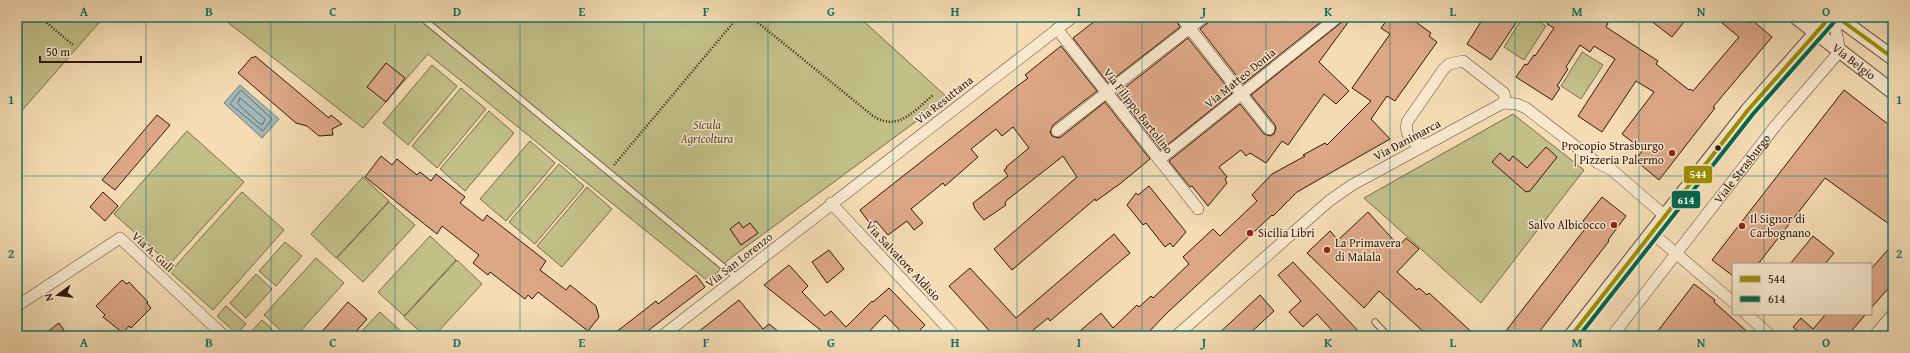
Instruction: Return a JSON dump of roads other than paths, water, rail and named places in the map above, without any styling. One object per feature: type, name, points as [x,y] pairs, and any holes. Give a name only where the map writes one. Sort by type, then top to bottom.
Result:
[{"type":"street","name":"Via Resuttana","points":[[831,203],[1073,17]]},
{"type":"street","points":[[1181,17],[1269,129]]},
{"type":"street","points":[[1057,131],[1204,17]]},
{"type":"street","name":"Via Matteo Donia","points":[[1159,160],[1338,17]]},
{"type":"street","name":"Via Belgio","points":[[1796,17],[1893,92]]},
{"type":"street","points":[[1571,336],[1664,215],[1748,110],[1815,32],[1830,17]]},
{"type":"street","points":[[1834,17],[1840,51]]},
{"type":"street","points":[[1838,17],[1893,58]]},
{"type":"street","name":"Via Filippo Bartolino","points":[[1057,29],[1198,209]]},
{"type":"street","name":"Viale Strasburgo","points":[[1612,336],[1777,124],[1840,51]]},
{"type":"street","points":[[1427,144],[1419,145],[1409,137],[1406,129],[1407,122],[1432,85],[1449,64],[1463,61],[1504,93],[1505,100],[1503,103],[1517,104],[1526,108],[1596,162],[1612,170],[1664,215]]},
{"type":"street","name":"Via Danimarca","points":[[1176,336],[1329,201],[1352,185],[1503,103]]},
{"type":"street","name":"Via San Lorenzo","points":[[662,336],[831,203]]},
{"type":"street","name":"Via Salvatore Aldisio","points":[[831,203],[955,336]]},
{"type":"street","points":[[1651,232],[1732,301]]},
{"type":"street","name":"Via A. Gulì","points":[[17,306],[120,238],[224,336]]},
{"type":"street","points":[[1874,336],[1893,314]]},
{"type":"street","points":[[1747,315],[1771,336]]},
{"type":"lane","points":[[421,17],[737,278]]},
{"type":"lane","points":[[1375,322],[1388,336]]},
{"type":"water","points":[[240,85],[279,119],[262,138],[224,103]]},
{"type":"place","name":"Procopio Strasburgo | Pizzeria Palermo","points":[[1672,153]]},
{"type":"place","name":"Salvo Albicocco","points":[[1614,225]]},
{"type":"place","name":"Il Signor di Carbognano","points":[[1742,226]]},
{"type":"place","name":"Sicilia Libri","points":[[1250,233]]},
{"type":"place","name":"La Primavera di Malala","points":[[1327,250]]},
{"type":"park label","name":"Sicula Agricoltura","points":[[707,132]]}]
